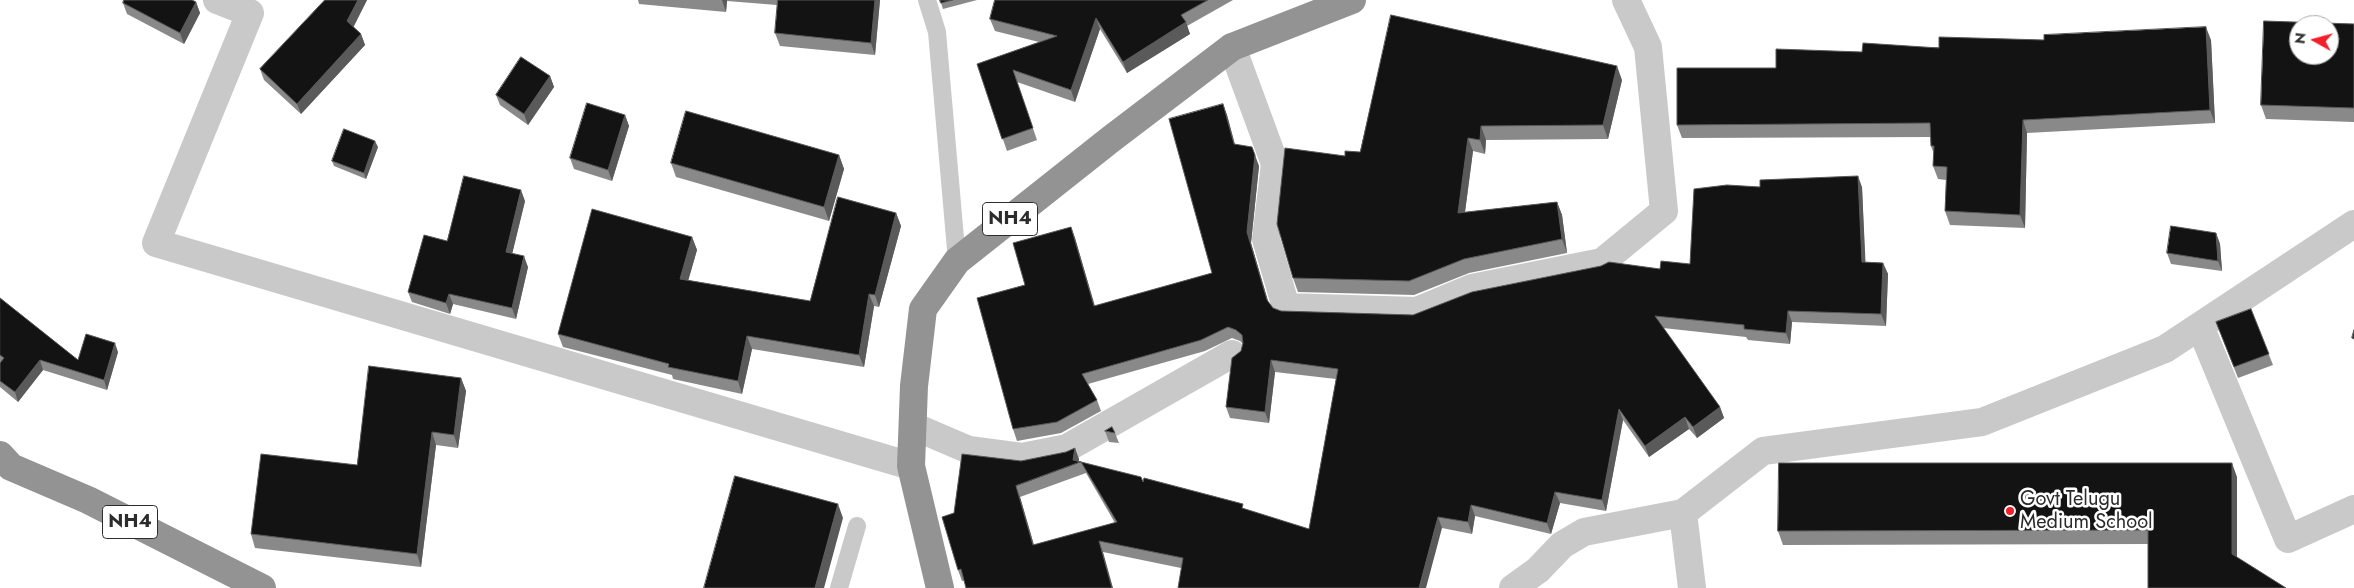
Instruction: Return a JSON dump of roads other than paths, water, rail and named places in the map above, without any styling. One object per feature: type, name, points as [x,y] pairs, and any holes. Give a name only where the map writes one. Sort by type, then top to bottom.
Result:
[{"type":"highway","name":"NH4","points":[[940,588],[911,466],[914,386],[923,309],[957,261],[1111,139],[1232,47],[1352,0]]},
{"type":"highway","name":"NH4","points":[[0,455],[11,467],[88,500],[262,588]]},
{"type":"street","points":[[217,0],[250,13],[156,243],[911,466]]},
{"type":"street","points":[[1232,47],[1275,164],[1266,239],[1286,307],[1417,311],[1472,288],[1602,262],[1664,211],[1648,47],[1626,0]]},
{"type":"street","points":[[1513,588],[1538,570],[1562,545],[1584,532],[1683,513],[1763,451],[1982,422],[2165,348],[2354,224]]},
{"type":"street","points":[[2200,326],[2288,539],[2354,509]]},
{"type":"street","points":[[913,426],[969,450],[1022,457],[1067,448],[1232,354]]},
{"type":"street","points":[[1683,513],[1692,588]]},
{"type":"lane","points":[[927,0],[937,32],[957,261]]},
{"type":"lane","points":[[840,588],[857,526]]},
{"type":"place","name":"Govt Telugu Medium School","points":[[2010,511]]}]
